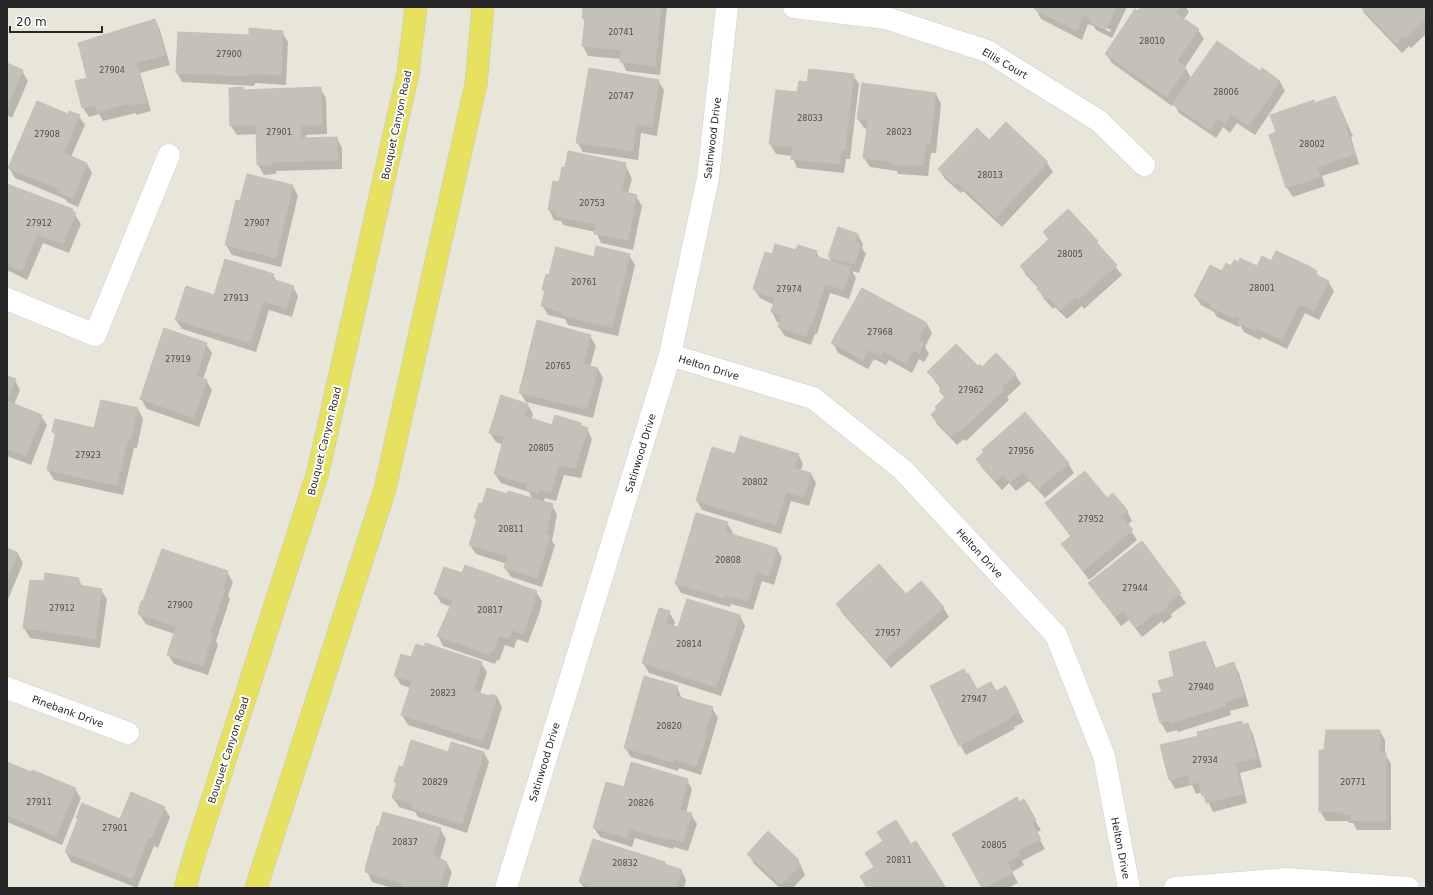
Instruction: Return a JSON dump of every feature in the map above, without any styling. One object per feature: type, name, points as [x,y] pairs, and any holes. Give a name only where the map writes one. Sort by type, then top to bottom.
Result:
[{"type":"main road","name":"Bouquet Canyon Road","points":[[185,888],[197,845],[318,472],[408,73],[416,7]]},
{"type":"main road","points":[[256,888],[385,489],[476,84],[483,7]]},
{"type":"street","name":"Satinwood Drive","points":[[506,888],[670,355],[708,178],[727,7]]},
{"type":"street","name":"Ellis Court","points":[[794,7],[886,18],[987,51],[1099,121],[1144,165]]},
{"type":"street","points":[[7,299],[95,336],[169,155]]},
{"type":"street","name":"Helton Drive","points":[[670,355],[813,398],[903,470],[1056,635],[1104,756],[1129,888]]},
{"type":"street","name":"Pinebank Drive","points":[[7,688],[128,733]]},
{"type":"street","points":[[1175,888],[1287,879],[1408,888]]},
{"type":"building","points":[[583,7],[661,7],[655,66],[620,62],[621,50],[582,46],[585,18],[582,18]]},
{"type":"building","points":[[1036,7],[1117,7],[1106,29],[1083,15],[1077,31],[1034,9]]},
{"type":"building","points":[[1141,7],[1180,7],[1176,13],[1199,29],[1177,61],[1186,68],[1167,97],[1105,54],[1135,9],[1138,11]]},
{"type":"building","points":[[1361,7],[1426,7],[1426,19],[1405,39],[1403,37],[1396,44]]},
{"type":"building","points":[[155,19],[165,55],[136,63],[147,102],[130,106],[130,103],[97,112],[95,105],[82,108],[75,81],[87,78],[78,43]]},
{"type":"building","points":[[249,28],[283,31],[281,75],[250,74],[249,76],[176,73],[178,32],[249,35]]},
{"type":"building","points":[[1217,41],[1260,71],[1262,68],[1280,81],[1249,126],[1231,114],[1225,124],[1217,118],[1210,130],[1172,104]]},
{"type":"building","points":[[7,63],[23,70],[7,107]]},
{"type":"building","points":[[589,68],[659,80],[652,127],[636,124],[633,151],[576,143]]},
{"type":"building","points":[[809,69],[854,74],[845,150],[841,150],[839,164],[791,159],[793,144],[791,144],[790,147],[769,144],[776,90],[797,92],[799,81],[807,82]]},
{"type":"building","points":[[862,83],[936,93],[930,144],[926,143],[923,166],[906,164],[905,166],[892,164],[892,162],[863,158],[868,120],[857,119]]},
{"type":"building","points":[[243,87],[243,90],[321,87],[322,125],[301,126],[301,138],[337,137],[338,160],[271,162],[271,165],[257,165],[256,125],[230,126],[229,88]]},
{"type":"building","points":[[1335,96],[1348,126],[1346,127],[1355,154],[1317,167],[1321,177],[1286,188],[1269,135],[1276,132],[1270,115],[1314,100],[1315,103]]},
{"type":"building","points":[[37,101],[68,114],[69,111],[80,115],[64,153],[87,163],[73,198],[60,193],[61,190],[8,168]]},
{"type":"building","points":[[1006,122],[1048,162],[996,218],[957,182],[955,185],[938,169],[977,128],[989,140]]},
{"type":"building","points":[[568,151],[626,163],[624,168],[627,169],[621,191],[637,195],[628,240],[594,234],[596,224],[556,216],[557,212],[548,210],[553,181],[559,182],[562,167],[565,168]]},
{"type":"building","points":[[247,174],[293,185],[276,258],[225,245],[236,200],[240,201]]},
{"type":"building","points":[[7,184],[73,209],[72,211],[76,213],[63,244],[37,234],[22,271],[10,266],[10,264],[7,263]]},
{"type":"building","points":[[1068,209],[1098,241],[1096,242],[1117,265],[1078,300],[1076,297],[1061,310],[1049,298],[1047,300],[1037,289],[1039,287],[1020,266],[1049,239],[1043,232]]},
{"type":"building","points":[[838,227],[858,234],[855,242],[861,244],[854,264],[828,257]]},
{"type":"building","points":[[775,244],[796,250],[798,245],[817,251],[815,256],[851,267],[844,290],[825,284],[812,325],[809,325],[806,336],[778,327],[782,316],[771,312],[775,298],[758,293],[759,291],[753,289],[765,252],[772,254]]},
{"type":"building","points":[[596,246],[630,254],[612,327],[561,315],[562,311],[541,306],[545,290],[542,290],[546,274],[549,275],[556,247],[594,257]]},
{"type":"building","points":[[1276,251],[1309,266],[1317,271],[1315,274],[1329,281],[1314,311],[1299,304],[1282,340],[1256,328],[1255,331],[1238,323],[1240,318],[1235,315],[1233,318],[1210,307],[1212,304],[1194,296],[1210,265],[1222,271],[1226,263],[1231,266],[1234,260],[1239,262],[1240,258],[1257,266],[1262,256],[1271,261]]},
{"type":"building","points":[[225,259],[274,274],[272,279],[294,286],[286,308],[263,301],[250,343],[175,320],[186,286],[214,295]]},
{"type":"building","points":[[862,288],[927,323],[918,341],[924,343],[919,353],[913,350],[906,364],[883,351],[881,356],[868,350],[863,360],[831,343]]},
{"type":"building","points":[[537,320],[591,335],[583,364],[598,368],[587,409],[519,393]]},
{"type":"building","points":[[164,328],[207,343],[196,376],[207,380],[194,418],[140,399]]},
{"type":"building","points":[[956,344],[978,366],[980,364],[982,367],[996,353],[1016,374],[1002,387],[1004,390],[960,432],[958,430],[951,436],[931,415],[937,408],[935,407],[945,397],[939,391],[942,387],[927,372]]},
{"type":"building","points":[[7,376],[16,379],[7,401]]},
{"type":"building","points":[[501,395],[528,404],[524,416],[552,425],[555,415],[581,423],[581,426],[588,428],[575,468],[559,465],[551,492],[539,489],[538,493],[526,489],[527,484],[494,474],[504,437],[489,433]]},
{"type":"building","points":[[101,400],[138,408],[131,439],[128,438],[117,486],[47,470],[56,433],[52,432],[55,419],[94,428]]},
{"type":"building","points":[[7,401],[42,415],[26,456],[7,449]]},
{"type":"building","points":[[1025,412],[1069,463],[1038,489],[1023,472],[1010,482],[1003,474],[995,482],[976,459],[984,452],[982,450]]},
{"type":"building","points":[[740,436],[799,454],[794,468],[811,473],[804,497],[786,492],[776,525],[696,501],[712,447],[735,454]]},
{"type":"building","points":[[1085,471],[1107,498],[1113,493],[1128,511],[1121,516],[1133,530],[1083,571],[1061,544],[1071,536],[1045,503]]},
{"type":"building","points":[[487,488],[507,494],[508,491],[553,504],[546,534],[550,535],[537,578],[504,568],[508,556],[469,545],[477,519],[474,518],[479,503],[482,504]]},
{"type":"building","points":[[696,513],[728,522],[725,532],[777,548],[769,576],[756,572],[748,601],[725,595],[724,598],[675,584]]},
{"type":"building","points":[[1142,541],[1181,593],[1166,605],[1168,607],[1157,615],[1156,612],[1136,628],[1123,611],[1115,617],[1088,583]]},
{"type":"building","points":[[7,548],[18,553],[7,580]]},
{"type":"building","points":[[162,549],[228,571],[223,588],[225,589],[210,633],[213,634],[203,666],[167,655],[176,627],[138,614],[141,601],[143,601]]},
{"type":"building","points":[[879,564],[906,594],[921,581],[944,607],[885,660],[836,604]]},
{"type":"building","points":[[465,565],[537,591],[523,634],[512,630],[509,639],[499,636],[494,652],[491,651],[490,655],[437,636],[453,600],[434,594],[444,567],[462,573]]},
{"type":"building","points":[[45,573],[79,578],[78,585],[102,589],[95,639],[23,628],[30,580],[44,581]]},
{"type":"building","points":[[687,599],[740,615],[716,687],[642,663],[659,608],[670,611],[666,624],[678,627]]},
{"type":"building","points":[[1205,641],[1214,669],[1234,662],[1244,696],[1225,702],[1226,706],[1171,723],[1171,720],[1160,723],[1152,694],[1162,692],[1158,681],[1174,676],[1169,652]]},
{"type":"building","points":[[425,643],[482,662],[473,691],[490,696],[491,694],[497,696],[483,741],[401,715],[412,681],[394,676],[401,654],[411,657],[416,644],[425,647]]},
{"type":"building","points":[[964,669],[977,689],[991,682],[996,691],[1006,686],[1019,712],[1009,717],[1010,719],[959,746],[930,686]]},
{"type":"building","points":[[644,676],[678,686],[675,696],[713,707],[705,734],[707,735],[696,766],[674,759],[673,762],[624,748]]},
{"type":"building","points":[[1242,721],[1243,725],[1248,723],[1257,758],[1235,763],[1243,794],[1206,803],[1204,795],[1202,796],[1199,782],[1190,785],[1188,775],[1169,780],[1160,745],[1198,736],[1197,732]]},
{"type":"building","points":[[1326,730],[1380,730],[1380,753],[1386,753],[1386,821],[1351,821],[1351,814],[1343,814],[1343,812],[1319,812],[1319,750],[1324,750]]},
{"type":"building","points":[[411,740],[448,752],[451,742],[484,752],[462,824],[411,808],[413,804],[392,798],[397,782],[394,782],[399,766],[403,767]]},
{"type":"building","points":[[7,762],[31,772],[32,770],[76,788],[56,836],[7,815]]},
{"type":"building","points":[[631,762],[688,779],[680,810],[692,813],[683,842],[668,838],[668,840],[630,829],[627,838],[593,828],[606,782],[624,787]]},
{"type":"building","points":[[131,792],[165,807],[152,838],[149,837],[132,879],[65,852],[78,819],[76,818],[82,803],[120,819]]},
{"type":"building","points":[[1017,797],[1020,802],[1024,799],[1036,820],[1032,823],[1041,839],[1018,851],[1020,855],[1007,862],[1013,873],[985,888],[982,888],[952,834]]},
{"type":"building","points":[[383,812],[441,828],[433,855],[447,862],[439,888],[402,888],[403,884],[365,872],[377,826],[379,827]]},
{"type":"building","points":[[896,820],[911,844],[916,841],[946,888],[867,888],[860,876],[874,867],[865,853],[883,841],[877,832]]},
{"type":"building","points":[[768,831],[799,860],[797,862],[801,865],[781,885],[747,854]]},
{"type":"building","points":[[593,839],[665,862],[665,864],[682,870],[676,888],[590,888],[591,886],[579,882]]}]
